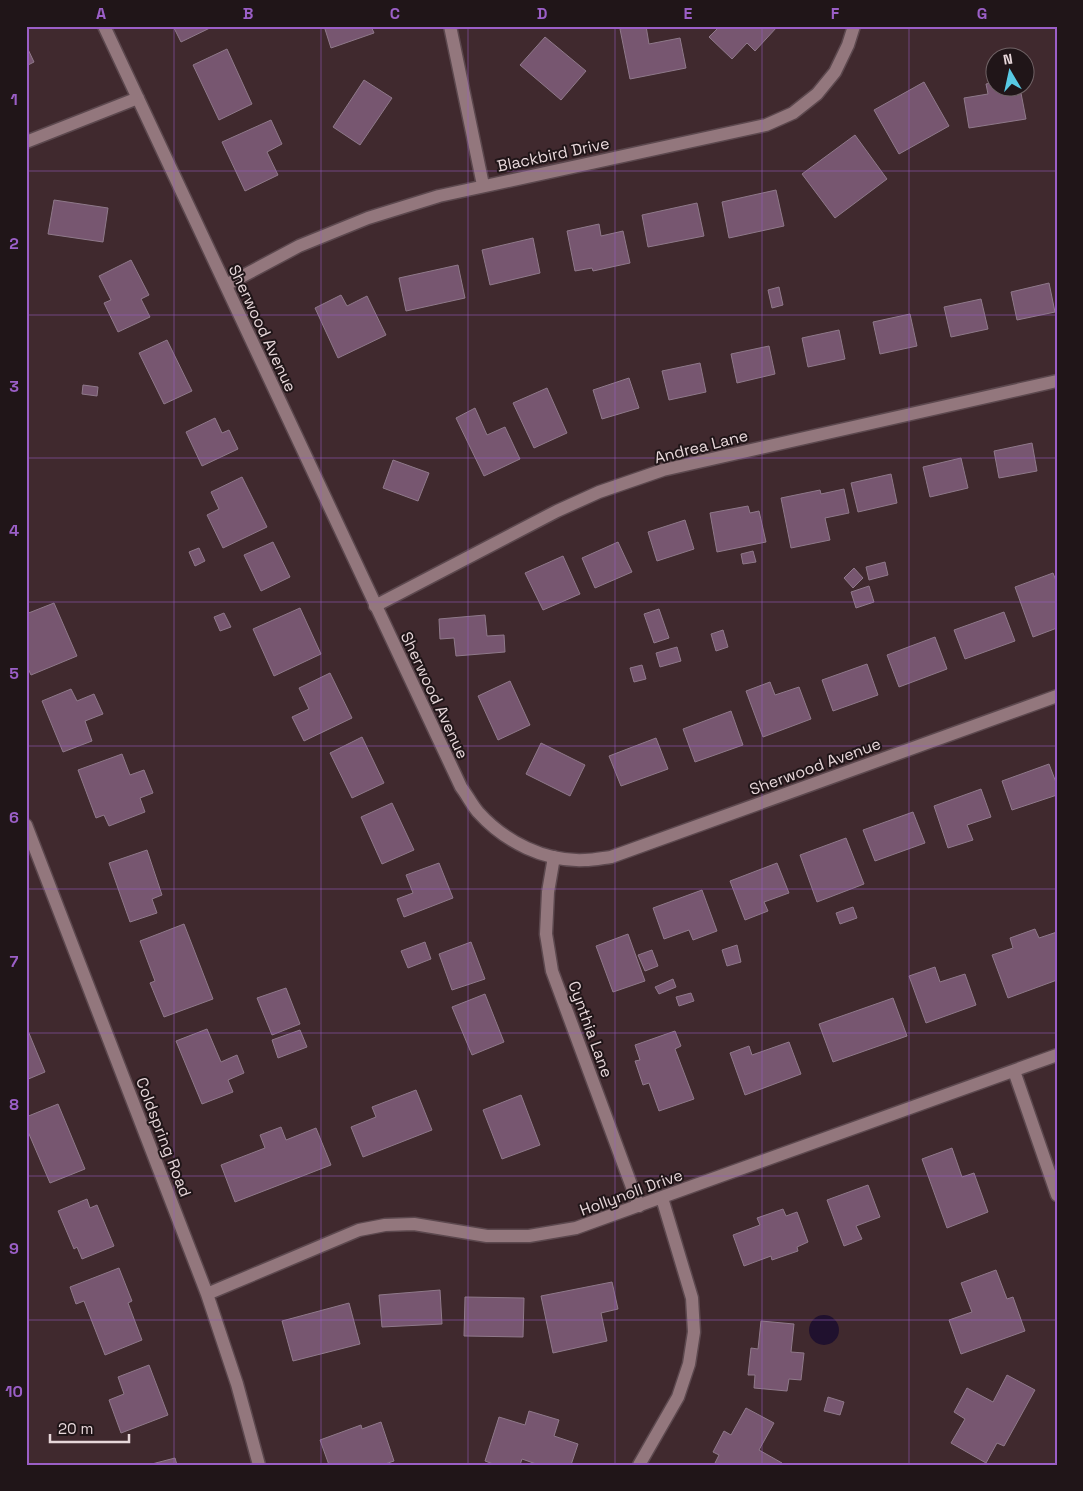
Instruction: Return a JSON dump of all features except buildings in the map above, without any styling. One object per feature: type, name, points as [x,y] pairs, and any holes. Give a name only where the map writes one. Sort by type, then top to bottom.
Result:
[{"type":"street","name":"Sherwood Avenue","points":[[104,26],[461,787],[478,812],[503,834],[527,849],[554,857],[584,860],[612,857],[1057,696]]},
{"type":"street","points":[[450,26],[483,185]]},
{"type":"street","name":"Blackbird Drive","points":[[226,285],[299,246],[368,218],[438,196],[766,124],[793,113],[817,94],[835,72],[848,45],[854,26]]},
{"type":"street","points":[[26,142],[138,98]]},
{"type":"street","name":"Andrea Lane","points":[[375,606],[557,511],[599,492],[663,470],[1057,381]]},
{"type":"street","name":"Coldspring Road","points":[[26,825],[208,1294],[237,1384],[259,1465]]},
{"type":"street","name":"Cynthia Lane","points":[[554,857],[548,892],[546,934],[552,971],[639,1206]]},
{"type":"street","name":"Hollynoll Drive","points":[[208,1294],[359,1230],[385,1225],[414,1224],[487,1236],[529,1236],[576,1228],[1057,1055]]},
{"type":"street","points":[[1014,1071],[1057,1196]]},
{"type":"street","points":[[639,1465],[678,1397],[690,1364],[694,1332],[692,1298],[662,1198]]},
{"type":"shaded area","points":[[824,1315],[835,1319],[839,1330],[835,1341],[824,1345],[813,1341],[809,1330],[813,1319]]}]
